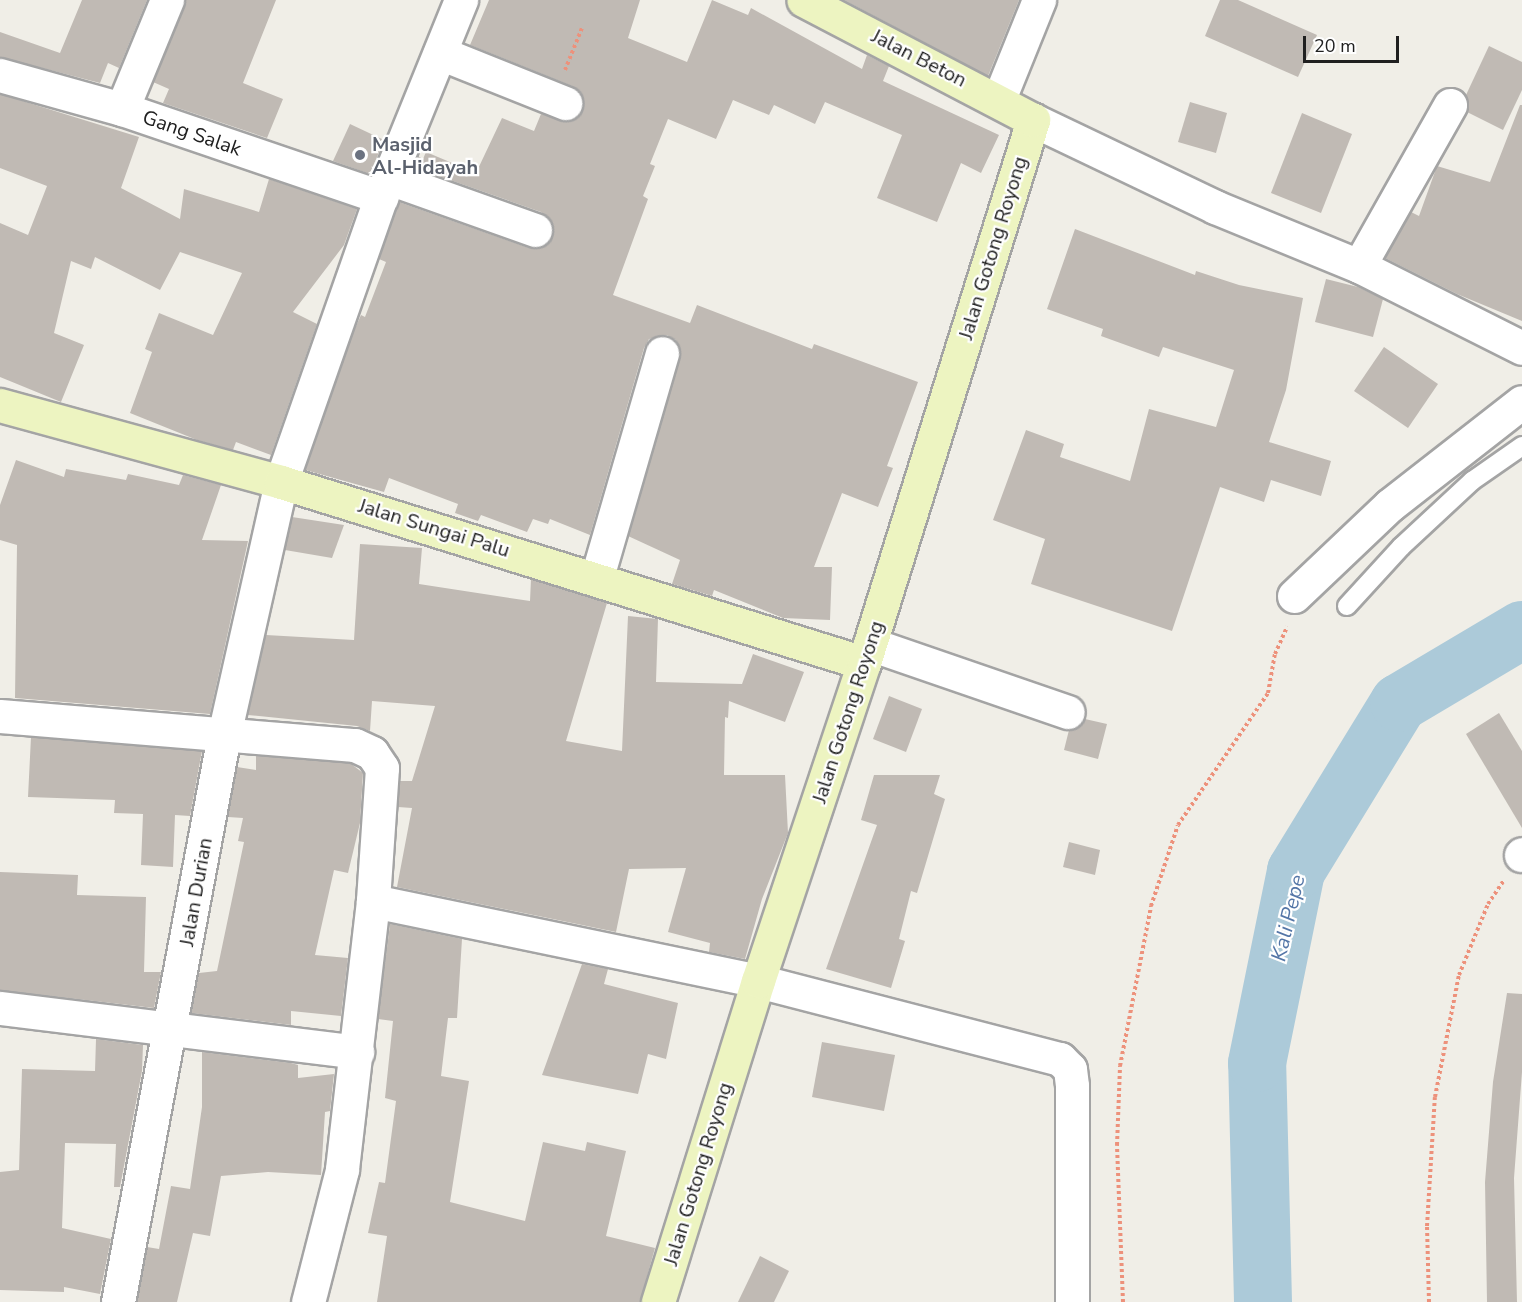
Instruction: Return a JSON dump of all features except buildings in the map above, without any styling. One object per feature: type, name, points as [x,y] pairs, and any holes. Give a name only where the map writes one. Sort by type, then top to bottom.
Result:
[{"type":"main road","name":"Jalan Beton","points":[[802,0],[999,99],[1033,120]]},
{"type":"main road","name":"Jalan Gotong Royong","points":[[658,1302],[758,981],[867,653],[1033,120]]},
{"type":"main road","name":"Jalan Sungai Palu","points":[[0,405],[281,482],[597,577],[867,653]]},
{"type":"street","points":[[122,109],[167,0]]},
{"type":"street","name":"Jalan Durian","points":[[118,1302],[172,1027],[224,735],[281,482],[385,187],[461,0]]},
{"type":"street","points":[[999,99],[1039,0]]},
{"type":"street","points":[[440,53],[559,101]]},
{"type":"street","name":"Gang Salak","points":[[0,75],[535,230]]},
{"type":"street","points":[[1359,266],[1450,105]]},
{"type":"street","points":[[1033,120],[1215,207],[1359,266],[1522,348]]},
{"type":"street","points":[[597,577],[662,353]]},
{"type":"street","points":[[1294,596],[1390,505],[1522,402]]},
{"type":"street","points":[[867,653],[1068,712]]},
{"type":"street","points":[[0,716],[355,745],[372,753],[382,768],[373,901],[342,1170],[308,1302]]},
{"type":"street","points":[[373,901],[758,981],[1054,1056],[1068,1065],[1074,1164],[1072,1302]]},
{"type":"street","points":[[0,1008],[172,1027],[357,1052]]},
{"type":"lane","points":[[1347,606],[1451,500],[1522,446]]},
{"type":"path","points":[[559,101],[582,28]]},
{"type":"path","points":[[1123,1302],[1117,1145],[1120,1066],[1151,906],[1178,825],[1268,693],[1275,654],[1297,605],[1294,596]]},
{"type":"path","points":[[1429,1302],[1427,1226],[1435,1097],[1459,975],[1488,904],[1522,854]]},
{"type":"waterway","name":"Kali Pepe","points":[[1263,1302],[1257,1063],[1296,871],[1399,703],[1522,630]]},
{"type":"place","name":"Masjid Al-Hidayah","points":[[360,155]]}]
